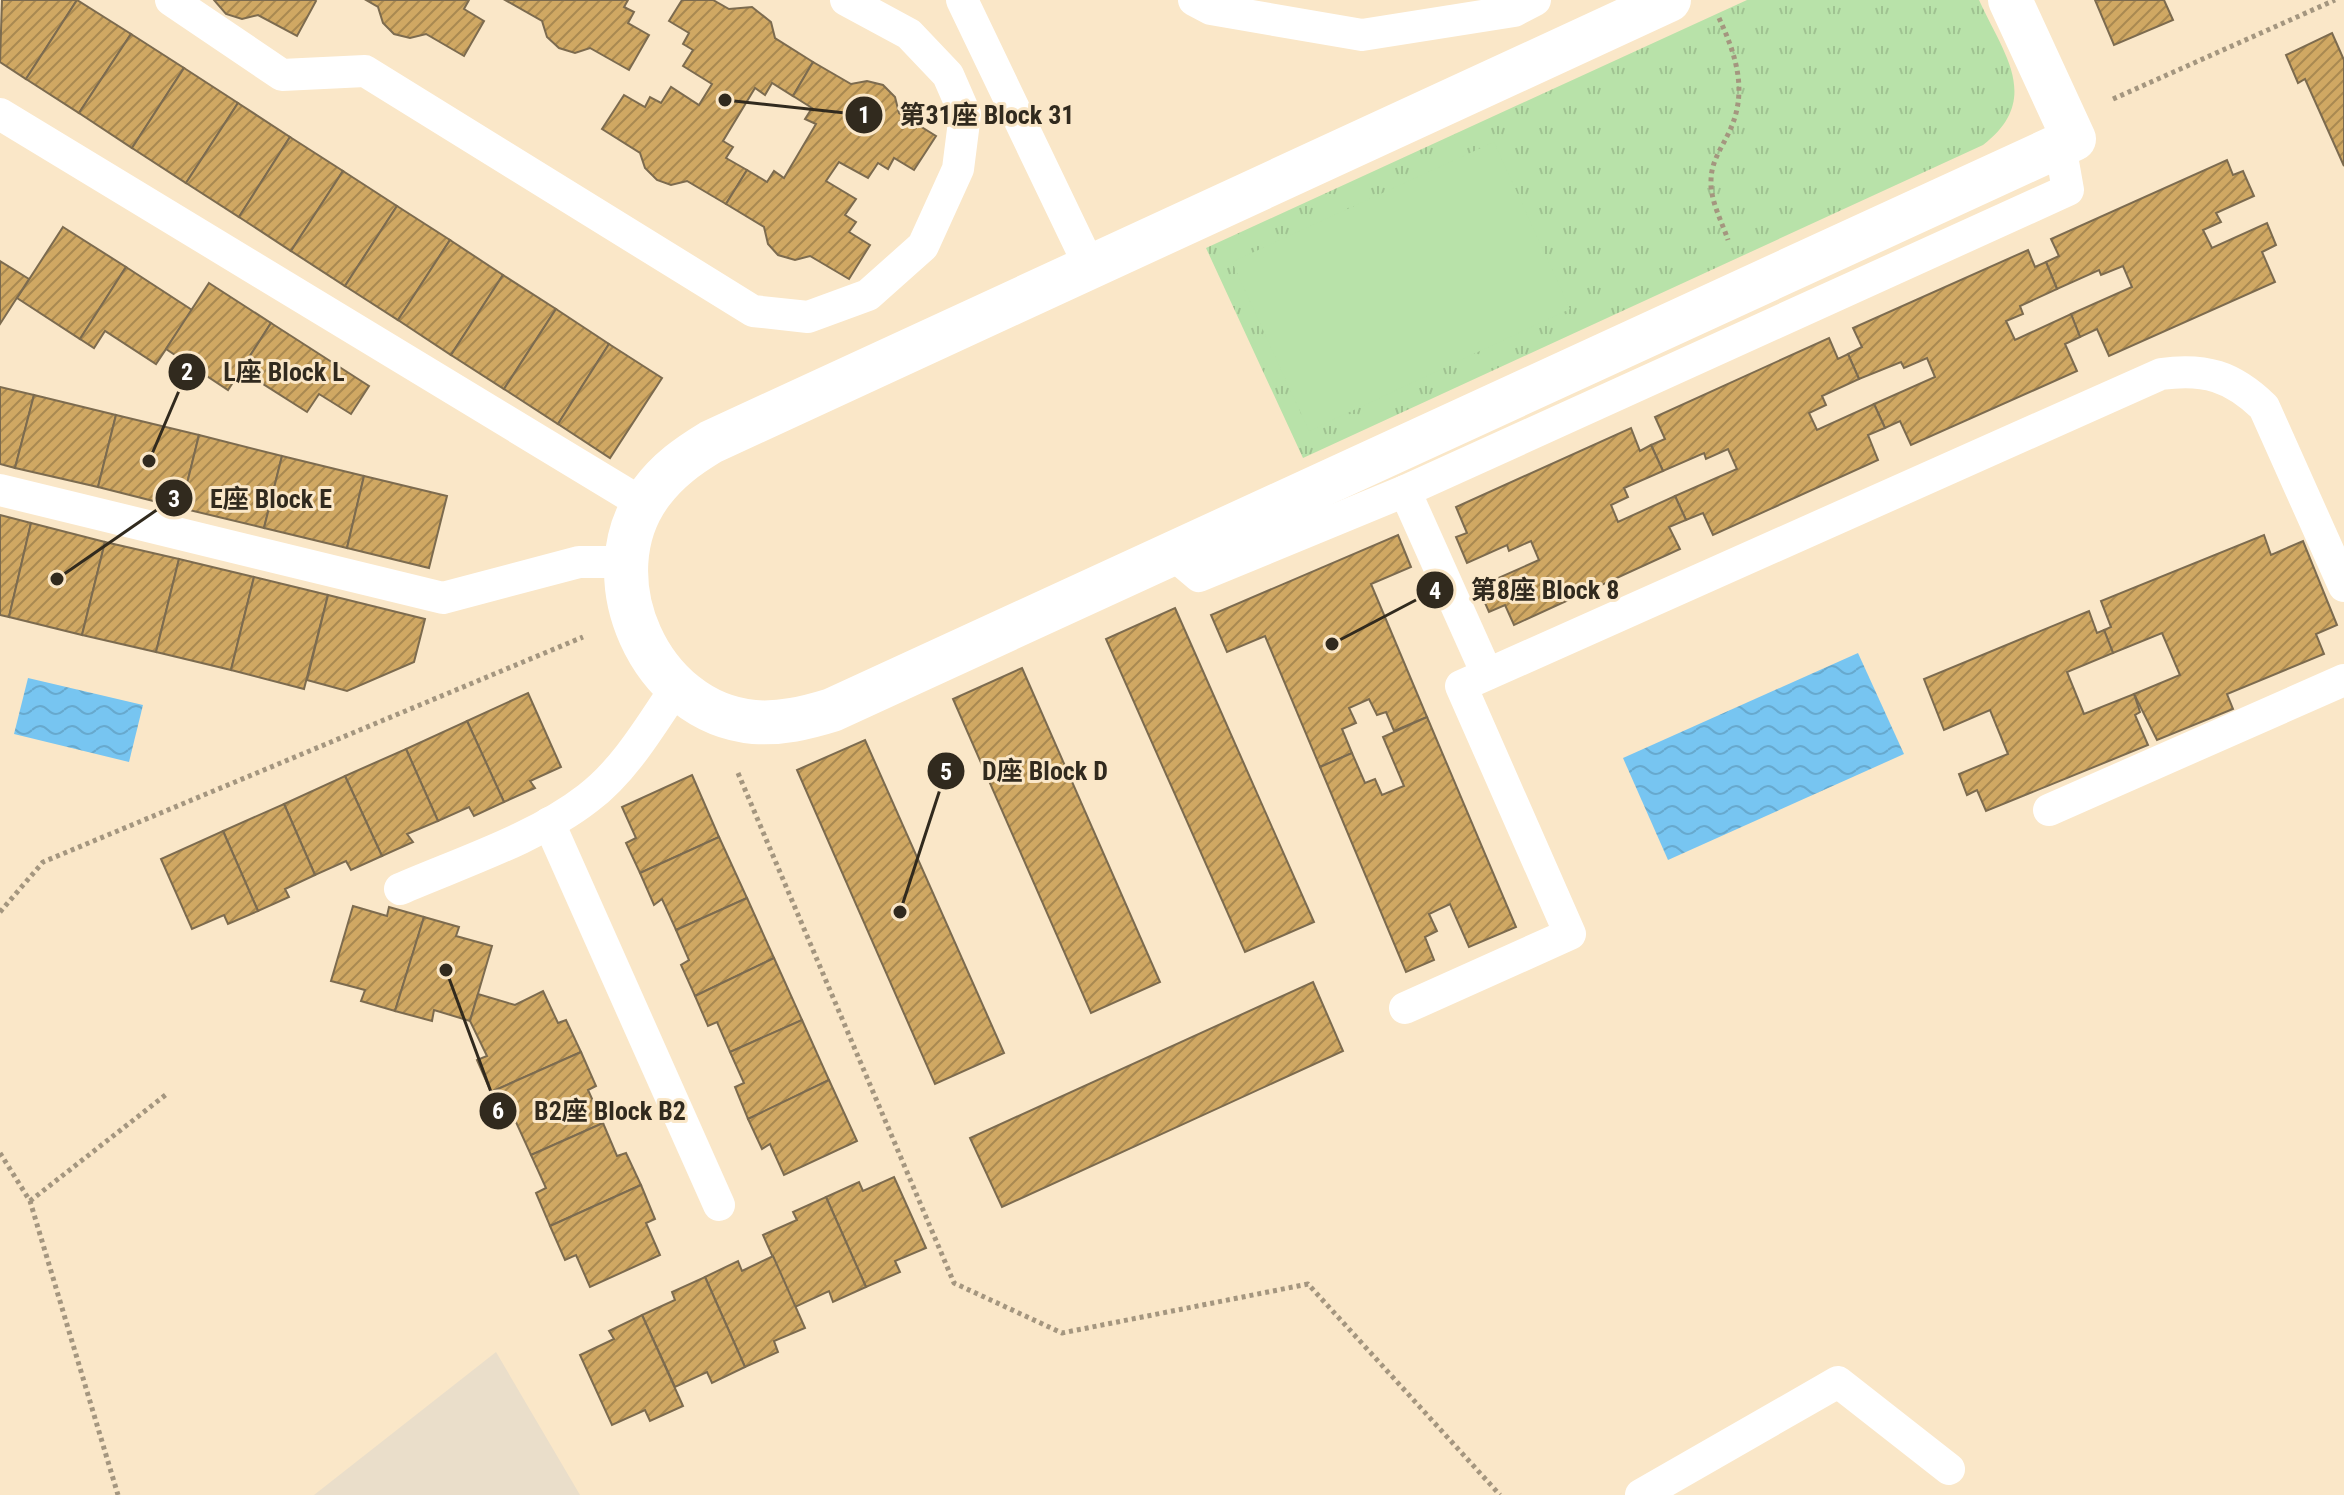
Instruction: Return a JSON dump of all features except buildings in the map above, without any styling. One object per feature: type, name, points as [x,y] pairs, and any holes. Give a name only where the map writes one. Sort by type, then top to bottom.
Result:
[{"type":"street","points":[[1669,0],[711,442],[677,463],[645,505],[631,534],[627,562],[632,617],[649,655],[676,688],[712,710],[738,718],[752,722],[794,721],[832,710],[1749,289],[2062,133],[2010,0]]},
{"type":"lane","points":[[171,0],[282,75],[365,71],[753,311],[808,317],[868,295],[923,246],[958,169],[965,114],[948,75],[909,34],[846,0]]},
{"type":"lane","points":[[962,0],[1090,267]]},
{"type":"lane","points":[[1194,0],[1211,9],[1362,35],[1514,11],[1535,0]]},
{"type":"lane","points":[[0,114],[645,505]]},
{"type":"lane","points":[[1173,554],[1199,576],[1405,491],[2068,190],[2062,133]]},
{"type":"lane","points":[[1405,1008],[1570,934],[1461,686],[1487,674],[2161,374],[2190,370],[2217,374],[2244,387],[2264,407],[2344,586]]},
{"type":"lane","points":[[0,490],[443,598],[579,562],[627,562]]},
{"type":"lane","points":[[1405,491],[1487,674]]},
{"type":"lane","points":[[2049,810],[2344,680]]},
{"type":"lane","points":[[400,889],[549,823],[589,798],[622,764],[676,688]]},
{"type":"lane","points":[[549,823],[719,1205]]},
{"type":"lane","points":[[1641,1495],[1838,1382],[1949,1469]]},
{"type":"path","points":[[2062,133],[2335,0]]},
{"type":"path","points":[[1717,14],[1733,50],[1739,90],[1730,130],[1715,154],[1710,183],[1735,259],[1749,289]]},
{"type":"path","points":[[0,912],[43,862],[632,617]]},
{"type":"path","points":[[738,718],[733,761],[954,1283],[1062,1333],[1308,1284],[1500,1495]]},
{"type":"path","points":[[30,1201],[168,1093]]},
{"type":"path","points":[[0,1153],[30,1201],[118,1495]]},
{"type":"shaded area","points":[[496,1352],[580,1495],[314,1495]]},
{"type":"green space","points":[[1747,0],[1979,0],[2007,57],[2014,93],[2011,110],[2001,128],[1983,145],[1303,458],[1206,248]]},
{"type":"green space","points":[[1494,142],[1570,309],[1309,431],[1232,262]]},
{"type":"water","points":[[1858,653],[1904,754],[1668,860],[1623,758]]},
{"type":"water","points":[[28,678],[143,705],[129,762],[14,734]]},
{"type":"place","name":"第31座 Block 31","points":[[725,100]]},
{"type":"place","name":"L座 Block L","points":[[149,461]]},
{"type":"place","name":"E座 Block E","points":[[57,579]]},
{"type":"place","name":"第8座 Block 8","points":[[1332,644]]},
{"type":"place","name":"D座 Block D","points":[[900,912]]},
{"type":"place","name":"B2座 Block B2","points":[[446,970]]}]
